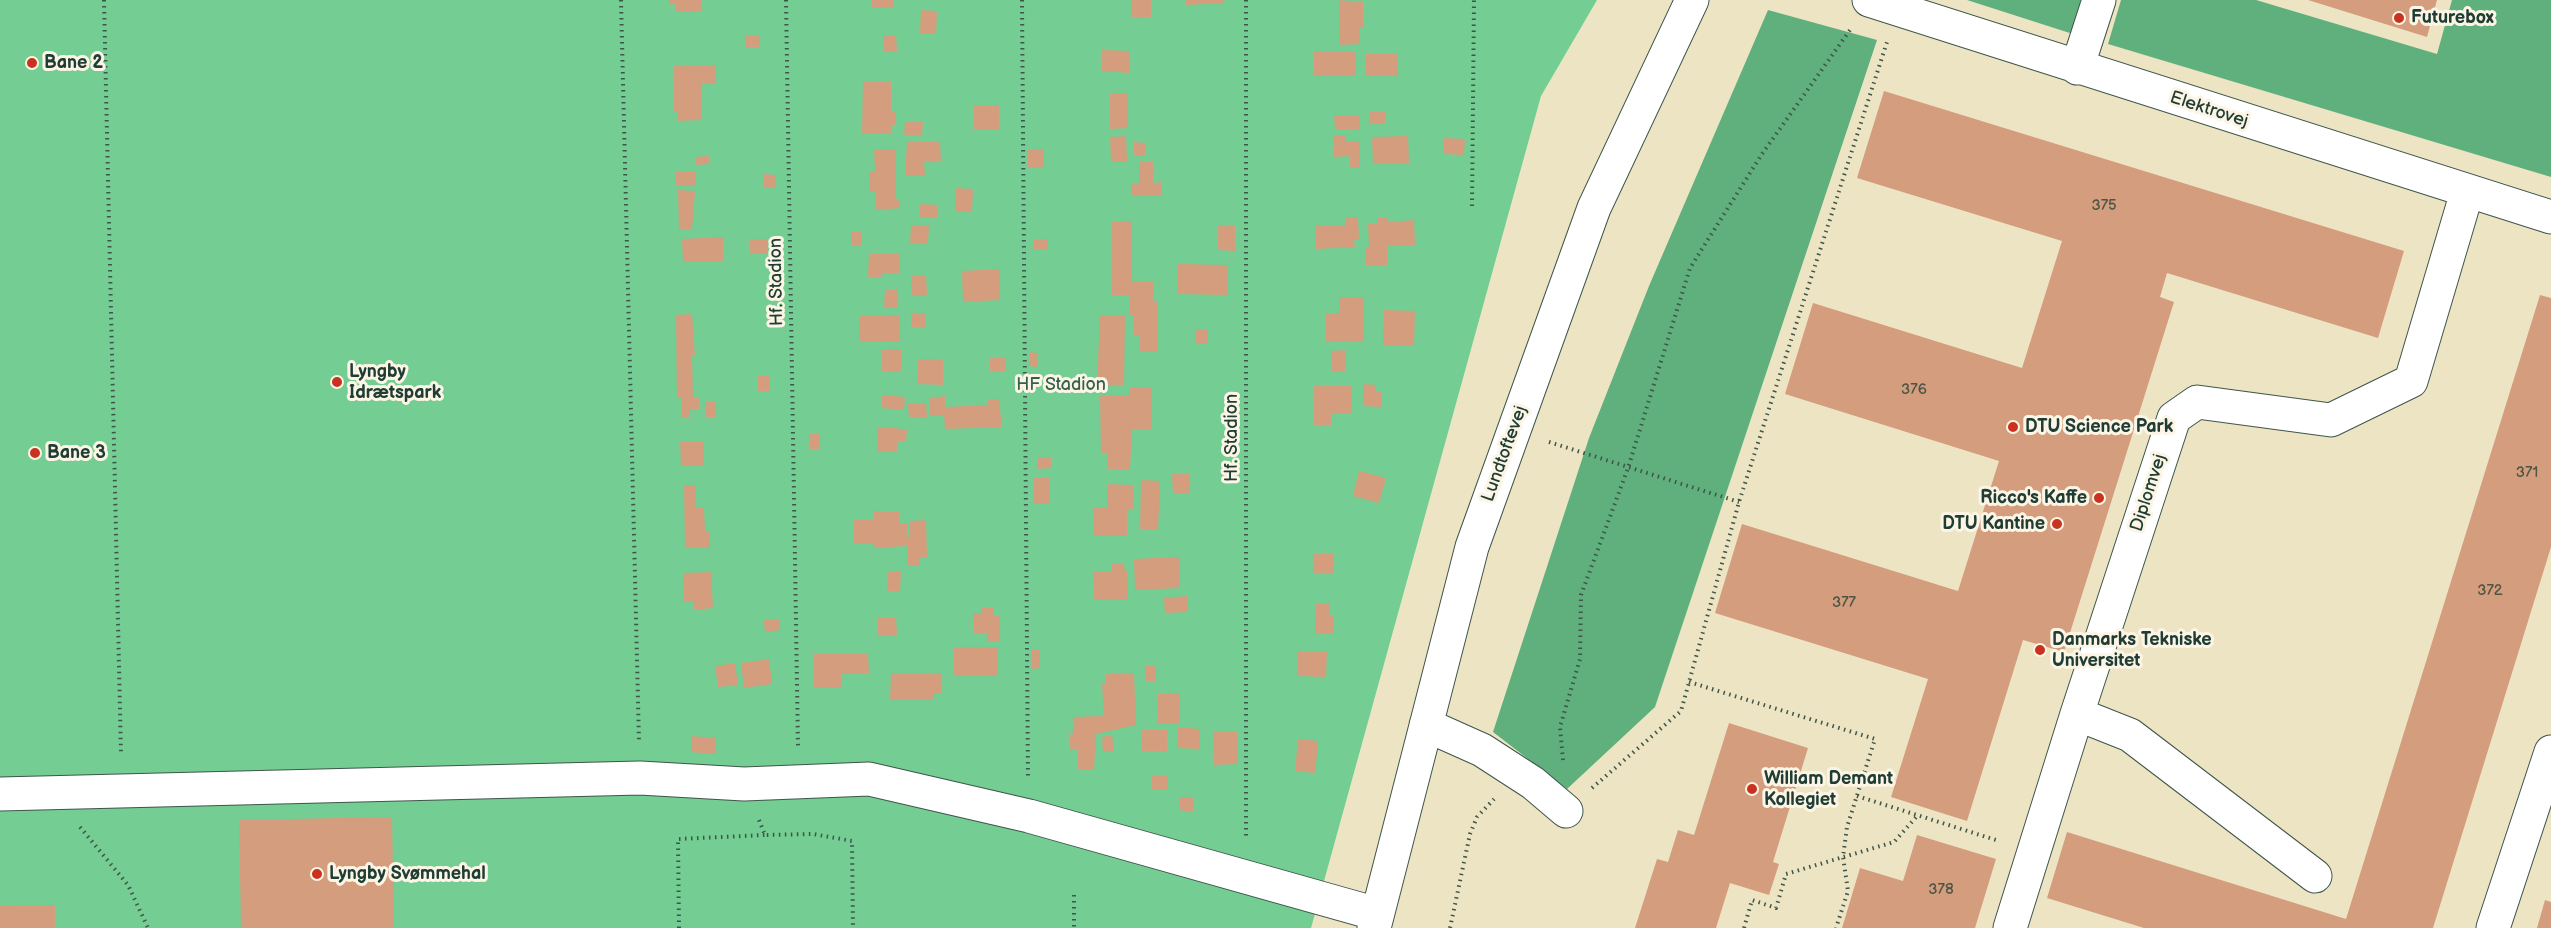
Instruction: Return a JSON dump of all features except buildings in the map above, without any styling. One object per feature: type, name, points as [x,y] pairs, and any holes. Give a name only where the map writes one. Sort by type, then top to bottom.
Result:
[{"type":"street","name":"Lundtoftevej","points":[[1375,921],[1472,547],[1594,208],[1692,0]]},
{"type":"street","points":[[2077,68],[2098,0]]},
{"type":"street","name":"Elektrovej","points":[[1873,11],[2077,68],[2551,218]]},
{"type":"street","name":"Diplomvej","points":[[2010,928],[2174,418],[2197,402],[2331,420],[2411,381],[2467,192]]},
{"type":"street","points":[[2077,714],[2130,735],[2315,876]]},
{"type":"street","points":[[1426,725],[1482,750],[1549,796]]},
{"type":"street","points":[[2493,928],[2551,752]]},
{"type":"street","points":[[0,794],[640,778],[744,784],[798,780],[869,779],[1029,816],[1246,877],[1375,921]]},
{"type":"path","points":[[104,0],[121,791]]},
{"type":"path","points":[[621,0],[640,778]]},
{"type":"path","name":"Hf. Stadion","points":[[786,0],[798,780]]},
{"type":"path","points":[[1022,0],[1029,816]]},
{"type":"path","name":"Hf. Stadion","points":[[1246,0],[1246,877]]},
{"type":"path","points":[[1472,206],[1474,0]]},
{"type":"path","points":[[1549,796],[1565,779],[1560,727],[1580,659],[1581,595],[1628,468],[1690,268],[1762,154],[1850,33],[1873,11]]},
{"type":"path","points":[[1450,928],[1470,834],[1477,817],[1491,800],[1549,796],[1681,711],[1873,11]]},
{"type":"path","points":[[1514,431],[1739,502]]},
{"type":"path","points":[[1689,682],[1875,739],[1847,827],[1843,857],[1848,891],[1836,928]]},
{"type":"path","points":[[744,784],[765,835]]},
{"type":"path","points":[[52,793],[128,885],[148,928]]},
{"type":"path","points":[[1857,796],[2034,852]]},
{"type":"path","points":[[1744,928],[1752,900],[1776,908],[1786,874],[1894,842],[1918,815]]},
{"type":"path","points":[[679,928],[678,839],[813,834],[852,840],[853,928]]},
{"type":"path","points":[[1074,895],[1074,928]]},
{"type":"green space","name":"HF Stadion","points":[[0,0],[1597,0],[1541,96],[1311,928],[0,928]]},
{"type":"green space","points":[[1967,0],[2087,0],[2076,35]]},
{"type":"green space","points":[[2121,0],[2256,0],[2437,54],[2452,0],[2551,0],[2551,177],[2108,44]]},
{"type":"green space","points":[[1768,10],[1877,40],[1655,707],[1567,789],[1493,732],[1589,438],[1649,286]]},
{"type":"place","name":"Futurebox","points":[[2399,18]]},
{"type":"place","name":"Bane 2","points":[[32,63]]},
{"type":"place","name":"Lyngby Idrætspark","points":[[337,382]]},
{"type":"place","name":"DTU Science Park","points":[[2013,427]]},
{"type":"place","name":"Bane 3","points":[[35,453]]},
{"type":"place","name":"Ricco's Kaffe","points":[[2099,498]]},
{"type":"place","name":"DTU Kantine","points":[[2057,524]]},
{"type":"place","name":"Danmarks Tekniske Universitet","points":[[2040,650]]},
{"type":"place","name":"William Demant Kollegiet","points":[[1752,789]]},
{"type":"place","name":"Lyngby Svømmehal","points":[[317,874]]}]
